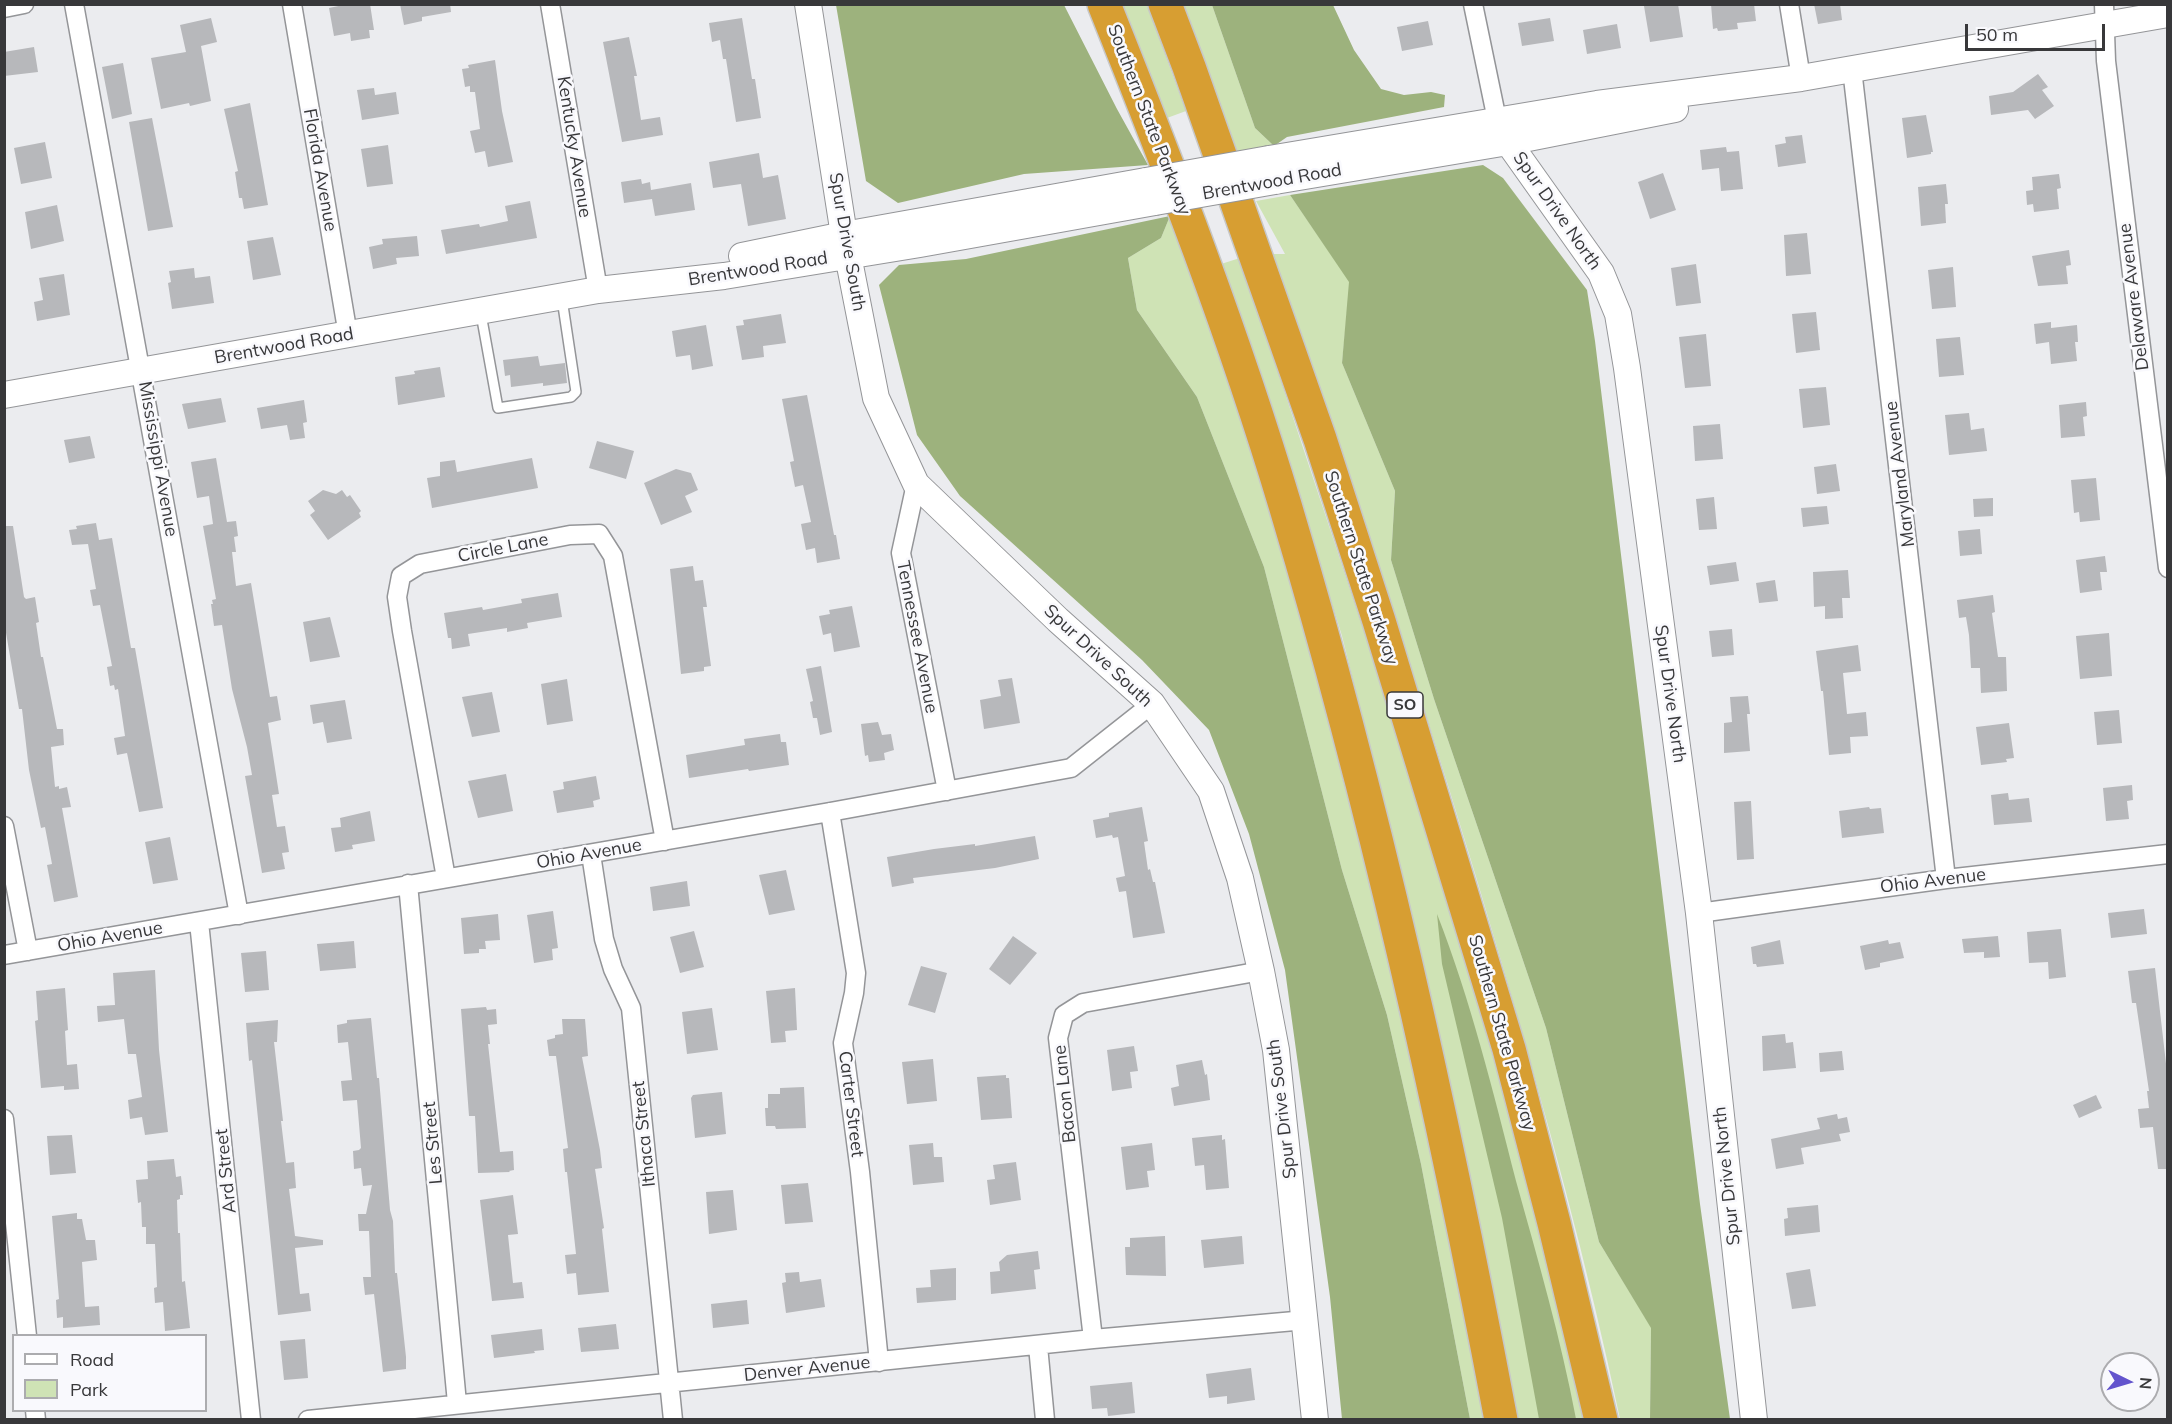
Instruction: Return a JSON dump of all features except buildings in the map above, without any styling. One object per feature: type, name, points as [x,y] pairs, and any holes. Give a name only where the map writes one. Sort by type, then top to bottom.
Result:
[{"type":"highway","name":"Southern State Parkway","points":[[1104,4],[1152,125],[1222,314],[1284,503],[1338,692],[1387,879],[1431,1067],[1501,1419]]},
{"type":"highway","name":"Southern State Parkway","points":[[1165,4],[1320,440],[1382,632],[1509,1049],[1601,1419]]},
{"type":"street","points":[[4,8],[24,4]]},
{"type":"street","name":"Mississippi Avenue","points":[[74,4],[239,915]]},
{"type":"street","name":"Florida Avenue","points":[[292,4],[348,335]]},
{"type":"street","name":"Kentucky Avenue","points":[[550,4],[598,290]]},
{"type":"street","name":"Spur Drive South","points":[[808,4],[846,245],[876,399],[916,484],[1058,620],[1152,704],[1211,790],[1240,878],[1276,1050],[1315,1419]]},
{"type":"street","name":"Spur Drive North","points":[[1473,4],[1502,131],[1601,273],[1617,314],[1627,368],[1699,914],[1754,1419]]},
{"type":"street","points":[[1789,4],[1801,78]]},
{"type":"street","name":"Brentwood Road","points":[[4,395],[598,290],[694,266],[846,245],[1502,131],[1731,98],[1801,78],[2104,15],[2168,14]]},
{"type":"street","name":"Delaware Avenue","points":[[2104,15],[2106,61],[2168,568]]},
{"type":"street","name":"Maryland Avenue","points":[[1852,69],[1946,879]]},
{"type":"street","name":"Tennessee Avenue","points":[[916,484],[900,553],[947,791]]},
{"type":"street","name":"Circle Lane","points":[[446,878],[402,631],[397,597],[401,576],[420,564],[570,535],[599,534],[613,556],[665,841]]},
{"type":"street","name":"Ohio Avenue","points":[[4,956],[1071,768],[1152,704]]},
{"type":"street","name":"Carter Street","points":[[830,812],[856,973],[843,1043],[860,1172],[879,1362]]},
{"type":"street","points":[[4,826],[28,951]]},
{"type":"street","name":"Ithaca Street","points":[[591,854],[604,939],[613,969],[632,1008],[673,1419]]},
{"type":"street","name":"Ohio Avenue","points":[[1699,914],[1946,879],[2168,854]]},
{"type":"street","name":"Les Street","points":[[408,884],[457,1403]]},
{"type":"street","name":"Ard Street","points":[[199,922],[251,1419]]},
{"type":"street","name":"Bacon Lane","points":[[1093,1339],[1058,1038],[1064,1015],[1083,1003],[1261,971]]},
{"type":"street","points":[[4,1119],[27,1334]]},
{"type":"street","name":"Denver Avenue","points":[[308,1419],[389,1415],[457,1403],[1093,1339],[1306,1320]]},
{"type":"street","points":[[1038,1346],[1045,1419]]},
{"type":"lane","points":[[480,311],[498,408],[572,397],[576,392],[561,296]]},
{"type":"green space","points":[[836,5],[1064,5],[1148,165],[1024,174],[898,203],[866,181]]},
{"type":"green space","points":[[1123,5],[1147,5],[1186,111],[1167,118]]},
{"type":"green space","points":[[1179,5],[1212,5],[1255,128],[1274,146],[1237,151]]},
{"type":"green space","points":[[1212,5],[1333,5],[1354,50],[1381,89],[1404,95],[1431,92],[1445,95],[1444,107],[1287,137],[1274,146],[1255,128]]},
{"type":"green space","points":[[1483,165],[1503,178],[1587,290],[1700,1204],[1730,1419],[1650,1419],[1651,1328],[1599,1242],[1546,1028],[1434,699],[1391,560],[1395,491],[1342,363],[1349,282],[1290,195]]},
{"type":"green space","points":[[1290,195],[1350,282],[1342,363],[1395,491],[1391,560],[1434,699],[1546,1028],[1599,1242],[1651,1327],[1650,1419],[1620,1419],[1566,1190],[1475,875],[1392,608],[1273,254],[1285,254],[1256,201]]},
{"type":"green space","points":[[1170,216],[1238,406],[1309,648],[1385,943],[1451,1248],[1484,1419],[1470,1419],[1421,1164],[1387,1015],[1342,870],[1264,567],[1197,397],[1137,310],[1128,258],[1161,238]]},
{"type":"green space","points":[[1170,216],[1161,238],[1128,258],[1137,310],[1197,397],[1264,567],[1342,870],[1387,1015],[1421,1164],[1470,1419],[1342,1419],[1330,1297],[1285,970],[1249,834],[1209,730],[1142,660],[960,496],[917,435],[879,285],[899,265],[966,259]]},
{"type":"green space","points":[[1240,258],[1427,821],[1530,1190],[1585,1419],[1518,1419],[1472,1187],[1392,836],[1342,636],[1272,413],[1221,264]]},
{"type":"green space","points":[[1437,914],[1471,1013],[1490,1080],[1556,1329],[1576,1419],[1539,1419],[1502,1218],[1442,964]]}]
